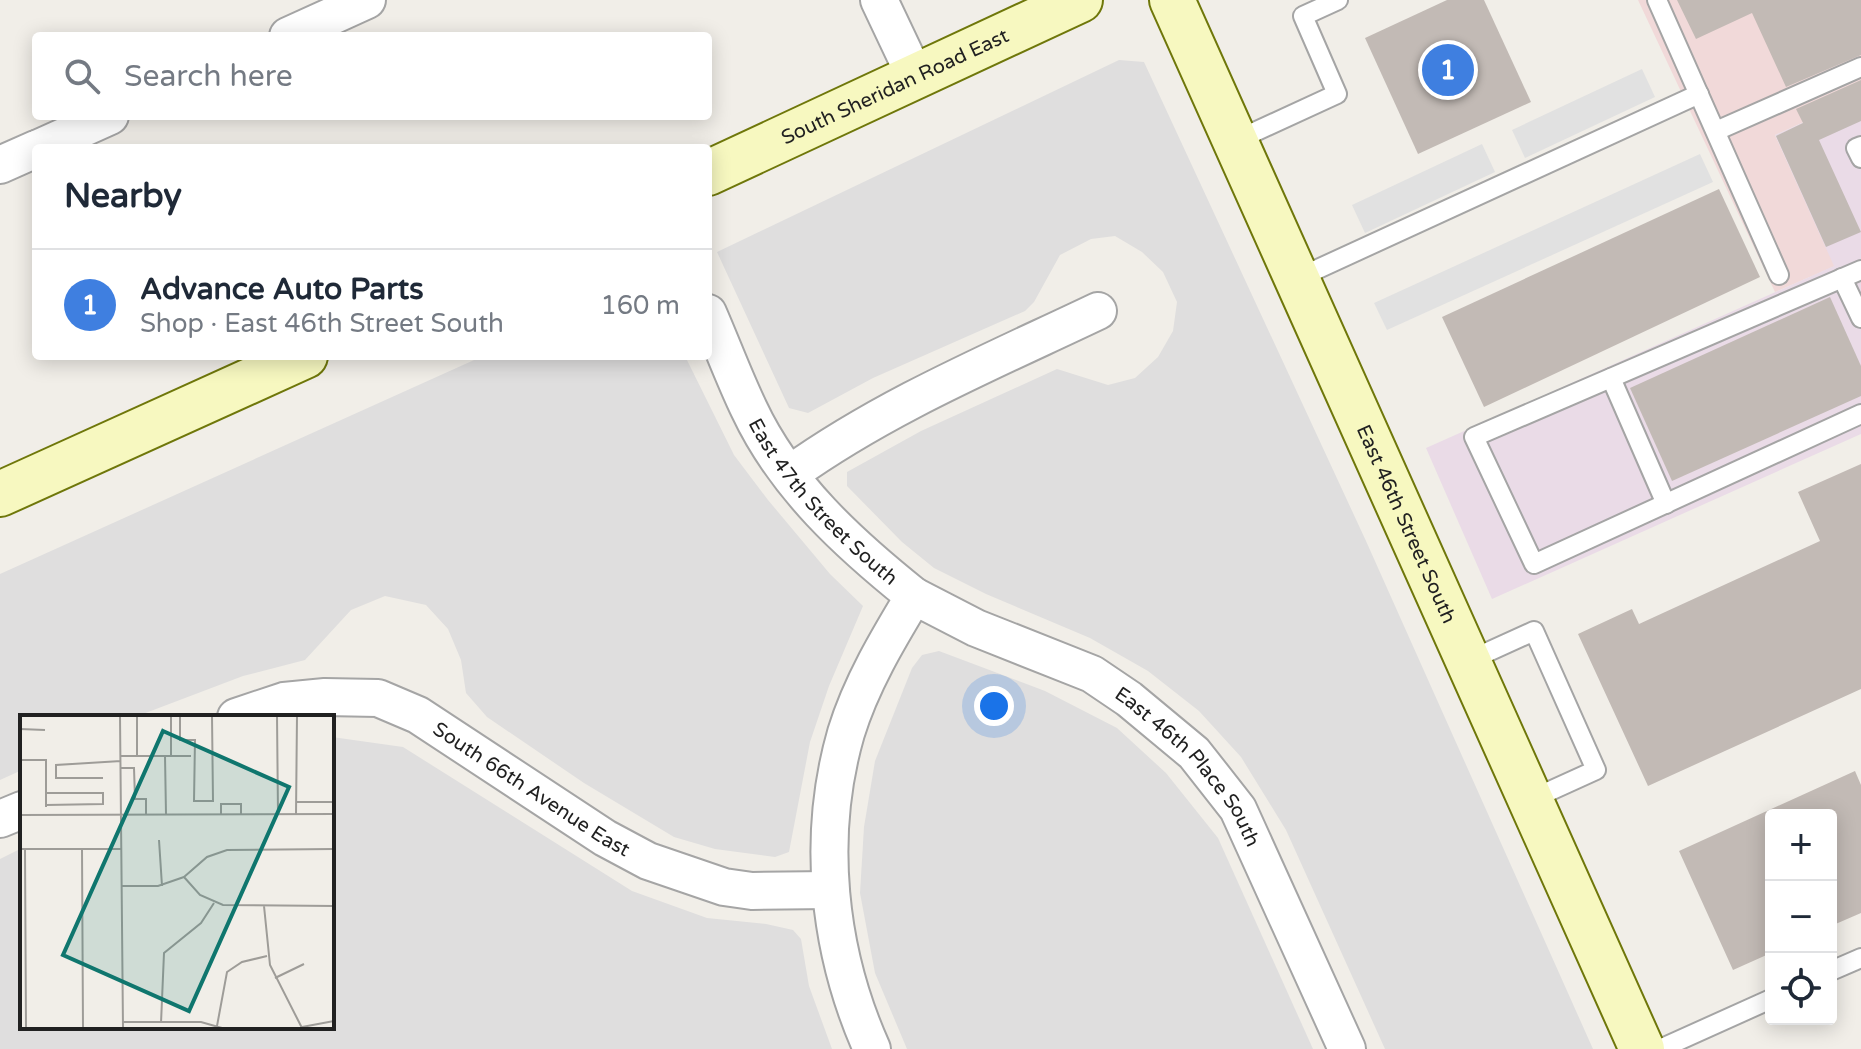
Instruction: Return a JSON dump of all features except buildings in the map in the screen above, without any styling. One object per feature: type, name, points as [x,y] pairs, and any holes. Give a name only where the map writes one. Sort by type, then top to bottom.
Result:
[{"type":"street","points":[[297,32],[367,0]]},
{"type":"street","points":[[879,0],[915,76]]},
{"type":"street","name":"South Sheridan Road East","points":[[712,171],[1080,0]]},
{"type":"street","name":"East 46th Street South","points":[[1172,0],[1642,1049]]},
{"type":"street","points":[[48,144],[101,120]]},
{"type":"street","points":[[0,165],[32,151]]},
{"type":"street","points":[[790,474],[863,425],[901,404],[1098,311]]},
{"type":"street","name":"East 47th Street South","points":[[712,322],[750,411],[790,474],[842,536],[914,596],[879,656],[847,731],[833,798],[830,890],[840,958],[855,1011],[872,1049]]},
{"type":"street","points":[[0,494],[296,360]]},
{"type":"street","name":"East 46th Place South","points":[[914,596],[976,628],[1092,674],[1129,699],[1194,753],[1238,809],[1347,1049]]},
{"type":"street","name":"South 66th Avenue East","points":[[242,715],[284,701],[325,697],[378,698],[418,715],[605,838],[648,861],[724,887],[764,891],[830,890]]},
{"type":"street","points":[[0,819],[20,811]]},
{"type":"lane","points":[[1235,141],[1337,94],[1303,16],[1338,0]]},
{"type":"lane","points":[[1657,0],[1779,275]]},
{"type":"lane","points":[[1716,131],[1861,67]]},
{"type":"lane","points":[[1296,279],[1699,94]]},
{"type":"lane","points":[[1861,146],[1856,148],[1861,158]]},
{"type":"lane","points":[[1861,270],[1474,437],[1534,564],[1861,414]]},
{"type":"lane","points":[[1842,278],[1861,318]]},
{"type":"lane","points":[[1611,378],[1666,504]]},
{"type":"lane","points":[[1468,661],[1534,631],[1596,770],[1530,800]]},
{"type":"lane","points":[[1837,968],[1861,958]]},
{"type":"lane","points":[[1660,1049],[1765,1002]]},
{"type":"shaded area","points":[[1638,0],[1861,0],[1861,96],[1775,135],[1835,266],[1775,292]]},
{"type":"shaded area","points":[[1119,60],[1144,62],[1366,541],[1593,1049],[1385,1049],[1286,830],[1241,757],[1199,711],[1148,671],[1090,638],[986,594],[934,568],[902,542],[847,486],[847,472],[921,431],[1057,369],[1108,385],[1135,378],[1158,357],[1173,331],[1177,302],[1163,272],[1142,252],[1115,236],[1091,239],[1060,255],[1034,302],[1025,311],[873,378],[808,413],[789,408],[717,252]]},
{"type":"shaded area","points":[[1642,69],[1655,97],[1525,158],[1512,130]]},
{"type":"shaded area","points":[[1861,96],[1861,434],[1492,599],[1426,448],[1834,266],[1775,135]]},
{"type":"shaded area","points":[[1482,144],[1495,172],[1365,233],[1352,205]]},
{"type":"shaded area","points":[[1700,154],[1713,182],[1387,330],[1374,303]]},
{"type":"shaded area","points":[[474,360],[687,360],[734,455],[830,574],[863,606],[829,686],[810,742],[789,852],[775,857],[715,849],[674,837],[584,783],[487,717],[466,693],[461,660],[448,629],[426,605],[385,596],[351,610],[305,660],[243,676],[140,715],[20,715],[20,771],[0,780],[0,574]]},
{"type":"shaded area","points":[[939,651],[1045,691],[1117,728],[1166,773],[1218,838],[1313,1049],[907,1049],[875,973],[860,893],[864,827],[875,761],[912,668],[922,655]]},
{"type":"shaded area","points":[[334,737],[403,747],[632,891],[707,918],[793,930],[801,939],[809,986],[832,1049],[0,1049],[0,859],[20,849],[20,1029],[334,1029]]},
{"type":"place","name":"Advance Auto Parts","points":[[1448,70]]}]
